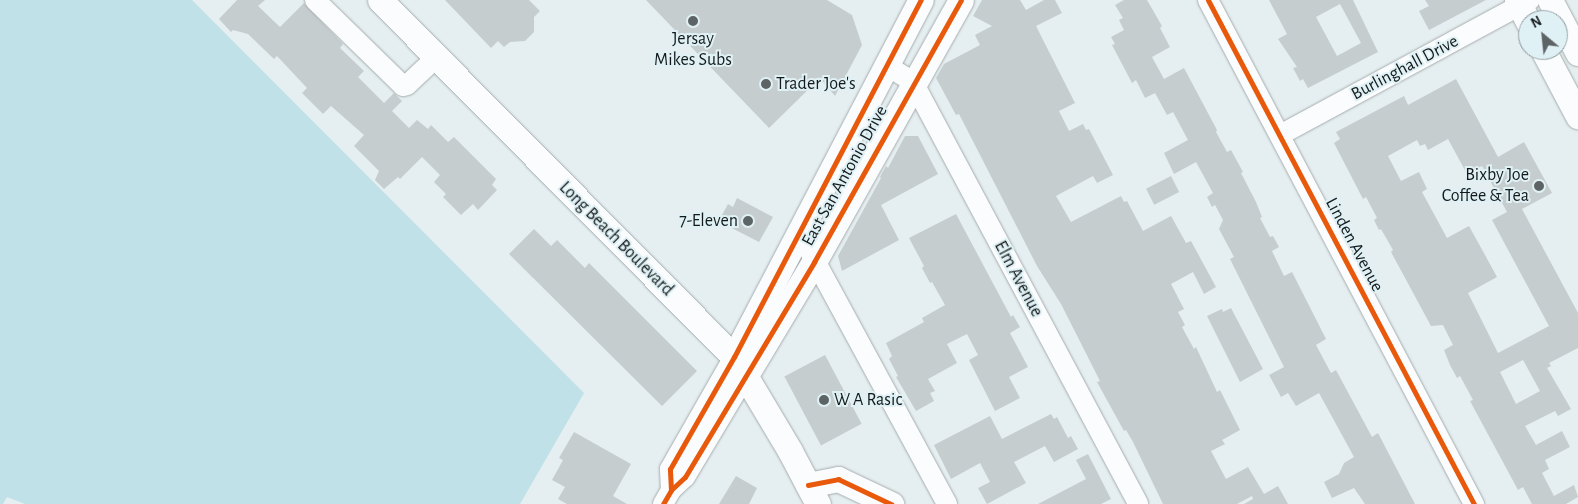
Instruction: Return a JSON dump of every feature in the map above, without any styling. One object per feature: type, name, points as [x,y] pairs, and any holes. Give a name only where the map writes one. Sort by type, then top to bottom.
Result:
[{"type":"main road","name":"Long Beach Boulevard","points":[[380,0],[438,56],[740,366],[813,494]]},
{"type":"main road","name":"East San Antonio Drive","points":[[740,366],[800,233],[921,0]]},
{"type":"main road","name":"East San Antonio Drive","points":[[740,366],[814,262],[913,82],[961,0]]},
{"type":"main road","points":[[1550,0],[1578,53]]},
{"type":"main road","points":[[1548,60],[1578,116]]},
{"type":"main road","points":[[813,494],[838,479],[891,504]]},
{"type":"street","points":[[316,0],[403,86],[407,86],[438,56]]},
{"type":"street","name":"Linden Avenue","points":[[1208,0],[1474,504]]},
{"type":"street","name":"Burlinghall Drive","points":[[1280,135],[1524,7]]},
{"type":"street","name":"Elm Avenue","points":[[886,65],[913,82],[1138,504]]},
{"type":"street","points":[[800,233],[814,262],[947,504]]},
{"type":"street","name":"East San Antonio Drive","points":[[667,497],[685,477],[740,366]]},
{"type":"shaded area","points":[[0,0],[192,0],[584,393],[520,504],[25,504],[7,497],[3,504],[0,504]]},
{"type":"building","points":[[237,0],[265,0],[258,6],[280,27],[304,3],[343,44],[340,48],[364,71],[358,77],[384,103],[394,93],[402,101],[392,111],[409,128],[417,120],[428,129],[431,125],[448,142],[454,137],[496,179],[492,185],[497,190],[478,210],[473,204],[461,215],[443,197],[446,194],[434,182],[440,175],[422,157],[400,179],[398,177],[384,189],[375,180],[379,171],[354,146],[364,135],[331,106],[323,114],[302,93],[307,88],[277,56],[274,59],[248,34],[233,30],[231,32],[219,19]]},
{"type":"building","points":[[445,0],[529,0],[540,11],[534,17],[534,32],[525,41],[510,42],[504,47],[498,41],[491,48]]},
{"type":"building","points":[[646,0],[827,0],[852,15],[862,45],[835,96],[820,78],[769,128]]},
{"type":"building","points":[[982,0],[1020,0],[1026,10],[1044,0],[1055,0],[1062,13],[1036,26],[1075,103],[1059,111],[1069,131],[1083,124],[1086,130],[1089,129],[1113,175],[1097,183],[1093,176],[1056,196],[1071,222],[1121,196],[1124,202],[1127,201],[1143,231],[1171,216],[1186,243],[1191,241],[1216,287],[1204,294],[1193,272],[1171,284],[1184,309],[1178,312],[1185,325],[1182,327],[1194,349],[1196,347],[1217,392],[1220,390],[1240,430],[1222,440],[1225,444],[1211,451],[1226,479],[1248,467],[1264,494],[1278,486],[1288,504],[1244,504],[1253,499],[1252,496],[1237,504],[1163,504],[1133,442],[1126,430],[1124,431],[1097,382],[1100,381],[1061,304],[1037,266],[959,114],[956,115],[936,78],[944,64],[980,45],[975,35],[992,26],[973,16]]},
{"type":"building","points":[[1124,0],[1147,0],[1162,26],[1160,28],[1170,47],[1152,57],[1164,79],[1184,68],[1227,152],[1231,150],[1243,172],[1241,173],[1262,217],[1260,218],[1270,237],[1273,236],[1279,247],[1272,251],[1284,276],[1292,272],[1326,339],[1316,345],[1331,373],[1336,370],[1372,437],[1378,433],[1415,504],[1365,504],[1354,488],[1332,498],[1324,482],[1339,474],[1344,463],[1354,457],[1319,393],[1296,406],[1288,393],[1281,397],[1269,375],[1284,367],[1230,259],[1234,257],[1219,229],[1223,220],[1215,205],[1212,207],[1207,197],[1213,193],[1196,162],[1174,174],[1164,153],[1188,140],[1173,112],[1167,115],[1155,93],[1145,98],[1136,80],[1132,83],[1112,45],[1115,44],[1111,37],[1124,30],[1119,20],[1123,18],[1115,5]]},
{"type":"building","points":[[1269,0],[1353,0],[1378,52],[1308,88],[1303,79],[1300,81],[1293,68],[1297,67],[1278,39],[1287,34]],"holes":[[[1340,4],[1361,43],[1337,56],[1316,17]]]},
{"type":"building","points":[[1425,0],[1486,0],[1429,30],[1419,11],[1429,6]]},
{"type":"building","points":[[1456,79],[1498,157],[1524,142],[1552,193],[1522,209],[1578,313],[1578,348],[1549,363],[1551,366],[1547,368],[1571,409],[1558,416],[1555,411],[1525,426],[1536,445],[1562,431],[1570,447],[1545,460],[1549,469],[1542,473],[1554,496],[1574,485],[1578,497],[1566,504],[1532,504],[1523,487],[1518,490],[1470,401],[1473,400],[1460,376],[1457,378],[1450,365],[1444,350],[1453,345],[1443,325],[1431,326],[1391,252],[1393,250],[1381,229],[1379,230],[1374,220],[1377,218],[1366,197],[1363,199],[1334,143],[1340,139],[1336,132],[1404,96],[1408,105]],"holes":[[[1448,139],[1467,174],[1482,166],[1507,212],[1492,220],[1549,326],[1498,353],[1468,293],[1497,277],[1469,226],[1447,238],[1422,192],[1427,189],[1419,172],[1401,181],[1388,156],[1417,140],[1420,146],[1425,144],[1428,150]],[[1523,360],[1540,391],[1516,404],[1500,372]]]},
{"type":"building","points":[[905,136],[918,136],[938,174],[881,205],[899,240],[842,271],[838,256],[886,166],[888,168]]},
{"type":"building","points":[[1171,176],[1179,192],[1154,205],[1146,189]]},
{"type":"building","name":"7-Eleven","points":[[737,198],[773,217],[759,242],[724,224],[727,217],[722,215],[728,204],[733,207]]},
{"type":"building","points":[[956,214],[1011,317],[1013,315],[1020,327],[1010,333],[1028,367],[1009,377],[1020,398],[995,411],[969,360],[978,355],[967,334],[947,344],[957,363],[928,379],[935,391],[930,393],[934,401],[916,411],[896,377],[898,376],[889,359],[892,356],[886,343],[924,322],[922,318],[945,305],[932,282],[930,283],[922,268],[924,266],[909,238]]},
{"type":"building","points":[[534,229],[551,246],[557,240],[585,268],[589,263],[697,371],[662,406],[509,254]]},
{"type":"building","points":[[1231,308],[1263,369],[1240,382],[1207,316],[1222,309],[1223,312]]},
{"type":"building","name":"W A Rasic","points":[[825,355],[862,424],[821,445],[784,377]]},
{"type":"building","points":[[1051,414],[1054,419],[1057,417],[1068,438],[1071,436],[1078,449],[1054,462],[1045,446],[1014,462],[1026,483],[987,504],[978,488],[990,482],[980,463],[951,479],[934,445],[990,416],[1002,439]]},
{"type":"building","points":[[574,432],[631,464],[613,496],[627,504],[567,504],[558,499],[565,487],[552,480],[563,460],[559,458]]},
{"type":"building","points":[[1088,454],[1111,499],[1101,504],[1038,504],[1086,479],[1076,460]]},
{"type":"building","points":[[736,476],[757,488],[749,504],[719,504]]},
{"type":"cycle path","points":[[671,490],[670,469],[734,357],[921,0]]},
{"type":"cycle path","points":[[663,504],[671,490],[685,477],[814,262],[961,0]]},
{"type":"cycle path","points":[[1208,0],[1474,504]]},
{"type":"cycle path","points":[[808,485],[838,479],[891,504]]},
{"type":"place","name":"Jersay Mikes Subs","points":[[693,21]]},
{"type":"place","name":"Trader Joe's","points":[[766,84]]},
{"type":"place","name":"Bixby Joe Coffee & Tea","points":[[1539,186]]},
{"type":"place","name":"7-Eleven","points":[[748,221]]},
{"type":"place","name":"W A Rasic","points":[[824,400]]}]
